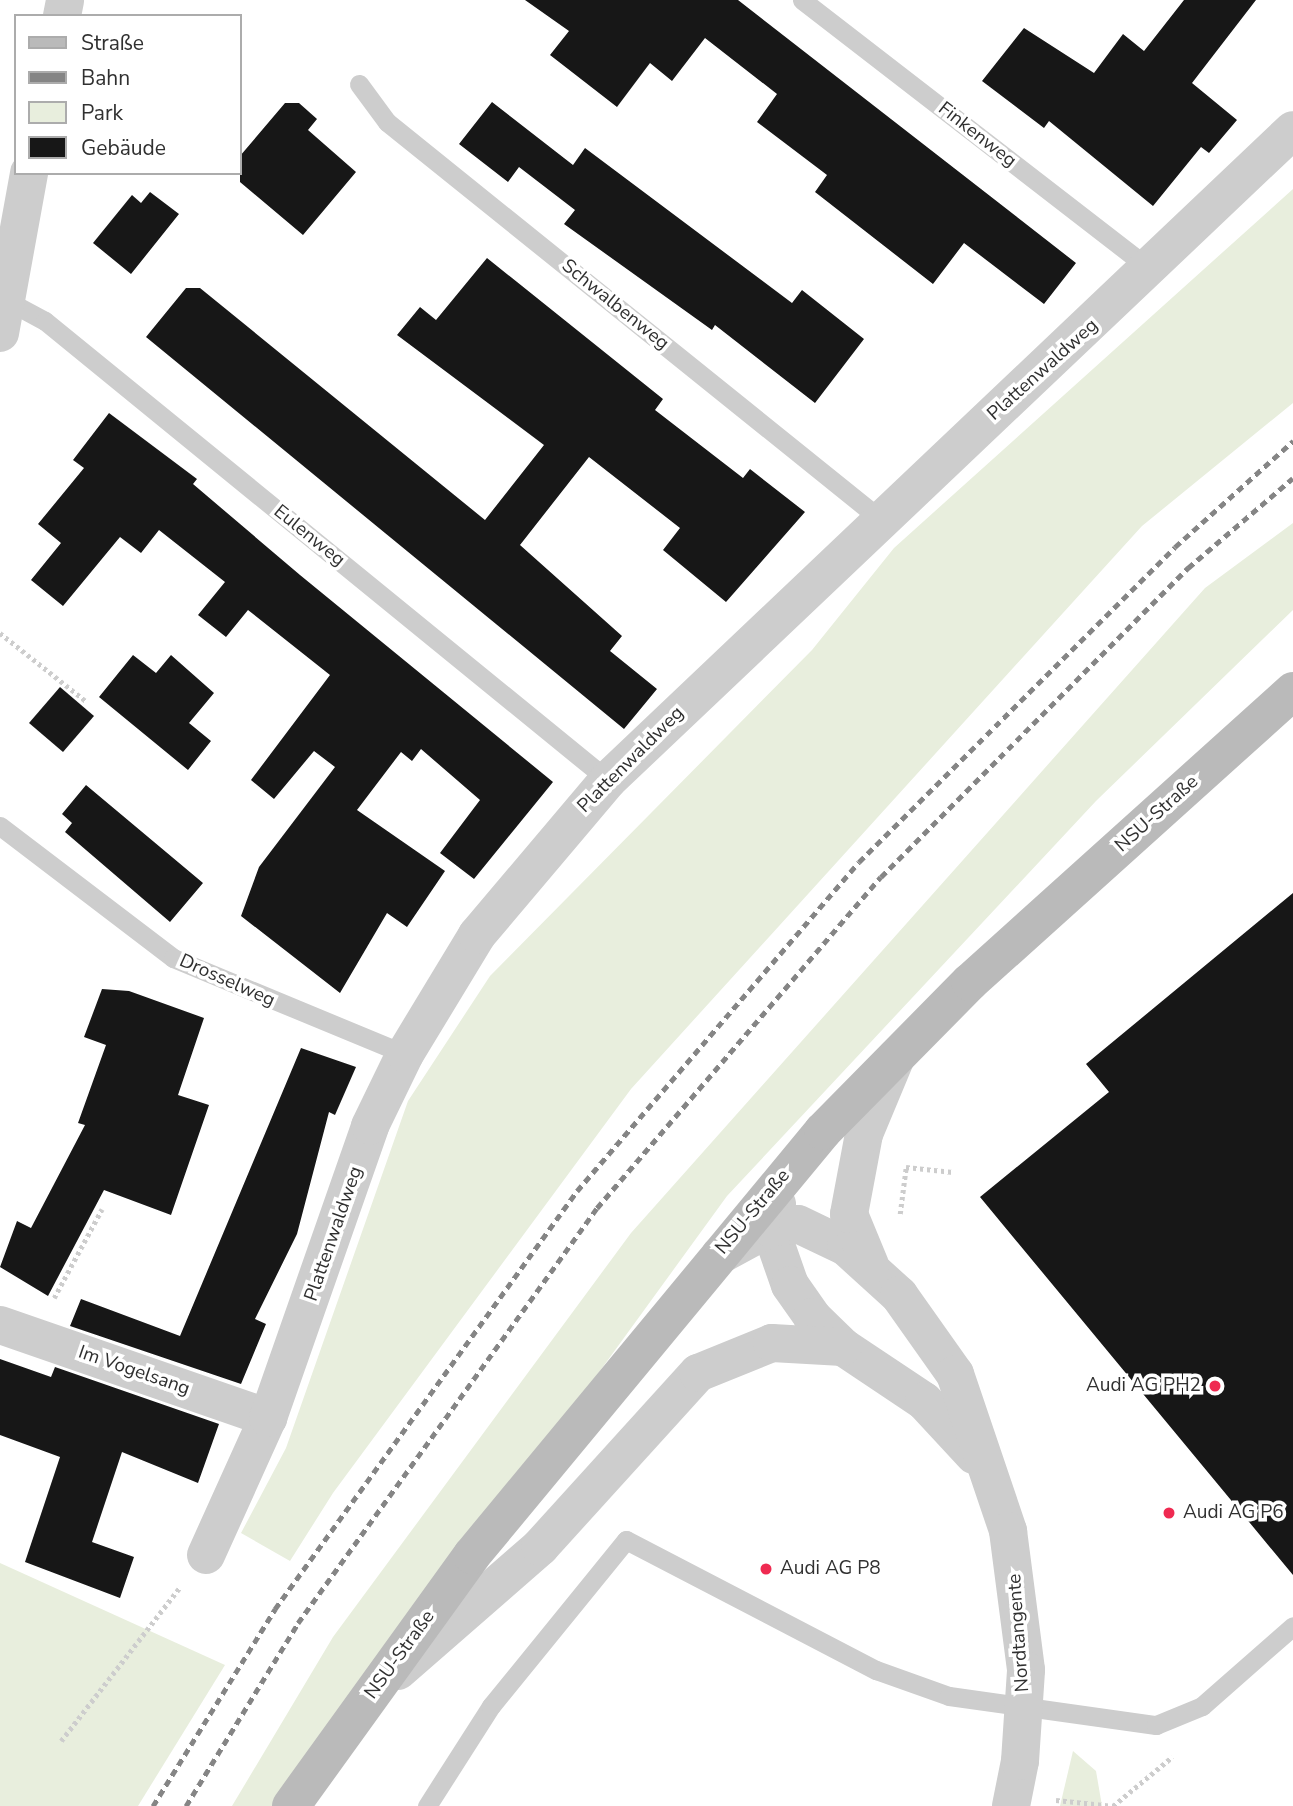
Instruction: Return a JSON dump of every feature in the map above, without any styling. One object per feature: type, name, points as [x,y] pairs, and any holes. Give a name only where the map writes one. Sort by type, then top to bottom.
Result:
[{"type":"main road","name":"NSU-Straße","points":[[292,1805],[472,1555],[785,1173],[970,982],[1293,691]]},
{"type":"street","name":"Plattenwaldweg","points":[[206,1555],[268,1418],[370,1126],[405,1054],[477,935],[608,780],[879,518],[1151,270],[1293,130]]},
{"type":"street","points":[[3,316],[29,175]]},
{"type":"street","points":[[871,1266],[849,1214],[864,1134],[896,1056]]},
{"type":"street","points":[[785,1173],[770,1228],[790,1284],[843,1347],[925,1401],[982,1465]]},
{"type":"street","points":[[713,1258],[770,1228],[798,1224],[824,1232],[871,1266]]},
{"type":"street","name":"Nordtangente","points":[[871,1266],[900,1295],[955,1374],[982,1465],[1008,1531],[1026,1670],[1020,1761],[1011,1806]]},
{"type":"street","name":"Im Vogelsang","points":[[17,1330],[268,1418]]},
{"type":"street","points":[[373,1693],[540,1547],[698,1373],[772,1343],[843,1347]]},
{"type":"lane","name":"Finkenweg","points":[[802,0],[1151,270]]},
{"type":"lane","name":"Schwalbenweg","points":[[359,85],[387,122],[879,518]]},
{"type":"lane","name":"Eulenweg","points":[[3,316],[45,321],[608,780]]},
{"type":"lane","name":"Drosselweg","points":[[0,826],[173,958],[405,1054]]},
{"type":"lane","points":[[427,1806],[491,1706],[626,1539],[876,1670],[949,1696],[1156,1725],[1202,1706],[1293,1626]]},
{"type":"path","points":[[0,633],[87,702]]},
{"type":"path","points":[[900,1214],[906,1167],[953,1172]]},
{"type":"path","points":[[17,1330],[102,1209]]},
{"type":"path","points":[[61,1741],[206,1555]]},
{"type":"path","points":[[1048,1800],[1114,1806]]},
{"type":"green space","points":[[1293,189],[1293,403],[1142,526],[631,1089],[333,1493],[290,1561],[241,1533],[286,1448],[408,1101],[490,976],[812,650],[894,548]]},
{"type":"green space","points":[[1293,523],[1293,610],[1096,801],[727,1196],[284,1806],[232,1806],[333,1637],[631,1233],[1205,588]]},
{"type":"green space","points":[[0,1563],[225,1665],[138,1806],[0,1806]]},
{"type":"green space","points":[[1073,1751],[1096,1771],[1102,1806],[1060,1806]]},
{"type":"building","points":[[525,0],[738,0],[1076,263],[1044,304],[964,243],[933,284],[815,192],[827,175],[757,122],[777,94],[705,38],[672,81],[650,63],[617,107],[550,55],[569,31]]},
{"type":"building","points":[[1184,0],[1256,0],[1192,83],[1237,120],[1209,153],[1201,147],[1153,206],[1049,121],[1044,128],[982,81],[1024,28],[1094,73],[1123,34],[1144,51]]},
{"type":"building","points":[[492,102],[573,165],[585,148],[792,303],[802,290],[864,339],[815,403],[715,325],[712,330],[564,224],[575,210],[519,167],[508,182],[459,144]]},
{"type":"building","points":[[285,103],[299,103],[317,119],[308,130],[356,172],[303,235],[240,182],[242,154]]},
{"type":"building","points":[[150,192],[179,214],[131,274],[93,243],[132,195],[141,203]]},
{"type":"building","points":[[487,258],[663,399],[655,410],[743,478],[750,469],[805,512],[726,602],[663,550],[680,528],[589,457],[520,545],[622,636],[610,651],[657,689],[624,729],[146,337],[186,288],[200,288],[485,520],[544,445],[397,335],[420,307],[436,320]]},
{"type":"building","points":[[109,413],[197,479],[193,484],[553,782],[474,879],[440,853],[480,800],[421,749],[412,761],[401,752],[357,810],[445,871],[407,927],[387,913],[340,993],[241,916],[259,867],[335,767],[314,751],[274,799],[251,780],[330,675],[248,610],[226,637],[198,615],[225,582],[159,530],[141,553],[120,537],[63,606],[31,580],[61,543],[38,524],[84,468],[73,460]]},
{"type":"building","points":[[133,655],[156,673],[171,655],[214,693],[189,723],[211,741],[188,770],[99,697]]},
{"type":"building","points":[[60,687],[94,716],[63,752],[29,723]]},
{"type":"building","points":[[86,785],[203,883],[170,922],[65,832],[72,823],[62,814]]},
{"type":"building","name":"Audi AG PH2","points":[[1293,893],[1293,1575],[980,1197],[1109,1092],[1086,1064]]},
{"type":"building","points":[[102,989],[129,991],[204,1018],[178,1095],[209,1105],[171,1215],[104,1190],[48,1296],[0,1267],[17,1221],[31,1228],[85,1125],[78,1123],[106,1045],[84,1037]]},
{"type":"building","points":[[301,1048],[356,1067],[335,1115],[329,1112],[297,1234],[255,1319],[266,1324],[241,1384],[70,1326],[81,1299],[180,1336]]},
{"type":"building","points":[[0,1359],[51,1377],[55,1367],[219,1424],[198,1483],[122,1452],[92,1542],[134,1557],[120,1598],[25,1562],[60,1457],[0,1435]]},
{"type":"railway","points":[[153,1806],[275,1609],[577,1191],[859,862],[1175,547],[1293,441]]},
{"type":"railway","points":[[186,1806],[298,1623],[597,1208],[881,877],[1188,568],[1293,478]]},
{"type":"place","name":"Audi AG PH2","points":[[1215,1386]]},
{"type":"place","name":"Audi AG P6","points":[[1169,1513]]},
{"type":"place","name":"Audi AG P8","points":[[766,1569]]}]
